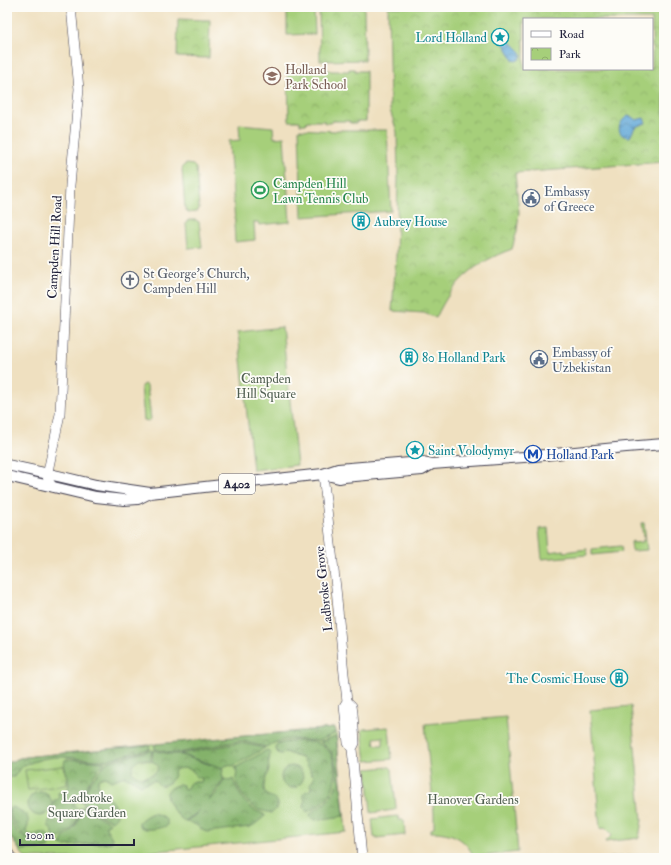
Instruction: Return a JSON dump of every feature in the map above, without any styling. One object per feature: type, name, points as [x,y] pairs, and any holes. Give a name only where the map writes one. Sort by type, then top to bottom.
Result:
[{"type":"main road","name":"A402","points":[[7,476],[96,497],[150,493],[323,474],[338,469],[422,462],[432,464],[524,457],[664,444]]},
{"type":"main road","name":"A402","points":[[7,465],[96,485],[124,494]]},
{"type":"street","name":"Campden Hill Road","points":[[47,473],[60,414],[70,185],[79,89],[71,7]]},
{"type":"street","points":[[47,473],[48,480],[53,487]]},
{"type":"street","name":"Ladbroke Grove","points":[[323,474],[347,701],[352,706],[355,743],[352,749],[362,858]]},
{"type":"street","points":[[7,851],[12,858]]},
{"type":"green space","points":[[287,7],[314,7],[315,34],[287,35]]},
{"type":"green space","points":[[319,7],[364,7],[365,60],[320,61]]},
{"type":"green space","points":[[388,7],[664,7],[664,162],[515,173],[519,212],[517,231],[512,249],[486,260],[466,275],[450,294],[436,318],[424,313],[392,311],[396,257],[398,179],[397,132],[390,110]]},
{"type":"green space","points":[[178,19],[210,20],[209,58],[177,57]]},
{"type":"green space","points":[[299,69],[306,69],[306,71],[349,71],[349,69],[355,69],[355,71],[366,71],[366,121],[350,123],[350,121],[332,121],[331,123],[325,123],[325,121],[307,121],[306,124],[300,124],[300,121],[289,121],[288,71],[299,71]]},
{"type":"green space","name":"Campden Hill Lawn Tennis Club","points":[[239,124],[273,127],[274,138],[284,137],[290,222],[259,225],[258,222],[254,222],[255,240],[235,242],[229,141],[240,140]]},
{"type":"green space","points":[[299,129],[335,131],[387,130],[391,211],[302,217]]},
{"type":"green space","points":[[186,164],[193,165],[196,168],[199,208],[198,211],[188,213],[185,209],[182,170],[183,166]]},
{"type":"green space","points":[[189,220],[196,220],[199,222],[202,247],[188,248],[186,224]]},
{"type":"green space","name":"Campden Hill Square","points":[[282,327],[297,465],[253,470],[238,332]]},
{"type":"green space","points":[[144,384],[147,386],[151,419],[148,421],[144,420],[141,386]]},
{"type":"green space","points":[[641,523],[644,523],[647,550],[632,551],[631,542],[643,542],[643,539],[645,539],[643,536]]},
{"type":"green space","points":[[548,528],[550,552],[587,549],[587,555],[542,559],[539,529]]},
{"type":"green space","points":[[621,546],[622,552],[592,555],[592,549]]},
{"type":"green space","points":[[631,706],[642,820],[639,838],[605,842],[612,835],[605,828],[600,829],[590,710]]},
{"type":"green space","name":"Hanover Gardens","points":[[506,717],[518,852],[474,857],[466,845],[457,837],[445,833],[431,832],[431,829],[434,828],[434,813],[425,724]]},
{"type":"green space","points":[[388,727],[392,759],[366,761],[362,730]],"holes":[[[383,737],[383,745],[375,745],[374,738]]]},
{"type":"green space","name":"Ladbroke Square Garden","points":[[334,728],[336,730],[346,832],[89,858],[25,858],[7,832],[7,763],[20,758]]},
{"type":"green space","points":[[334,728],[336,733],[318,741],[291,739],[274,743],[267,747],[240,741],[178,753],[170,753],[155,749],[155,744]]},
{"type":"green space","points":[[336,736],[344,816],[315,820],[310,815],[311,813],[331,797],[337,780],[335,763],[332,754],[330,750],[320,742]]},
{"type":"green space","points":[[291,741],[317,743],[329,751],[334,761],[335,779],[332,791],[322,803],[307,812],[304,808],[305,800],[303,794],[310,790],[310,784],[314,776],[302,758],[286,752],[279,754],[276,750],[277,744]]},
{"type":"green space","points":[[240,743],[265,748],[233,766],[227,765],[223,768],[180,754]]},
{"type":"green space","points":[[149,745],[150,749],[107,760],[65,757],[42,759],[24,765],[14,777],[7,777],[7,763],[20,758]]},
{"type":"green space","points":[[152,750],[150,761],[147,760],[135,774],[139,776],[148,776],[153,774],[155,763],[152,762],[153,750],[170,754],[178,754],[223,769],[222,775],[224,779],[209,800],[215,795],[225,779],[229,781],[233,779],[239,793],[245,801],[256,811],[264,814],[265,816],[250,827],[207,832],[186,821],[200,810],[185,821],[172,808],[168,800],[167,793],[169,789],[179,784],[183,785],[183,788],[185,789],[191,782],[201,782],[202,779],[196,777],[193,771],[184,768],[175,770],[171,781],[160,786],[155,780],[141,785],[125,776],[111,781],[105,777],[98,780],[99,795],[106,797],[114,803],[117,810],[116,816],[111,821],[83,804],[86,791],[90,783],[107,762]]},
{"type":"green space","points":[[267,750],[270,754],[269,770],[264,790],[278,802],[278,805],[272,813],[255,808],[246,800],[237,784],[237,773],[235,768]]},
{"type":"green space","points":[[65,760],[105,762],[90,780],[85,790],[82,802],[79,800],[74,803],[76,808],[81,808],[74,826],[59,838],[56,838],[48,823],[52,819],[51,813],[54,800],[59,798],[58,793],[65,792],[69,786],[64,764]]},
{"type":"green space","points":[[139,760],[152,761],[158,766],[157,771],[144,777],[138,776],[132,772],[135,764]]},
{"type":"green space","points":[[64,766],[67,785],[28,790],[25,770]]},
{"type":"green space","points":[[292,766],[300,769],[303,777],[300,785],[292,788],[284,785],[281,777],[284,769]]},
{"type":"green space","points":[[390,767],[392,769],[396,809],[371,813],[367,769]]},
{"type":"green space","points":[[40,792],[49,795],[52,804],[49,813],[40,816],[31,813],[28,804],[31,795]]},
{"type":"green space","points":[[7,804],[11,822],[19,834],[31,840],[49,842],[48,848],[20,850],[7,832]]},
{"type":"green space","points":[[83,806],[110,823],[106,825],[106,828],[112,838],[112,842],[61,845],[63,838],[76,824]]},
{"type":"green space","points":[[12,807],[26,815],[28,825],[26,831],[29,834],[44,833],[51,839],[32,839],[22,834],[15,826],[9,809]]},
{"type":"green space","points":[[153,813],[165,819],[167,821],[167,826],[145,829],[139,826],[139,822]]},
{"type":"green space","points":[[399,817],[399,820],[404,820],[405,835],[374,837],[372,819]]},
{"type":"green space","points":[[647,854],[647,858],[610,858]]},
{"type":"water","points":[[500,33],[503,34],[521,52],[522,55],[520,59],[516,61],[513,60],[505,45],[497,40],[496,37]]},
{"type":"water","points":[[628,116],[636,120],[644,118],[646,123],[635,127],[630,137],[622,135],[619,129],[624,119]]},
{"type":"place","name":"Lord Holland","points":[[500,37]]},
{"type":"place","name":"Holland Park School","points":[[272,76]]},
{"type":"place","name":"Campden Hill Lawn Tennis Club","points":[[260,190]]},
{"type":"place","name":"Embassy of Greece","points":[[531,198]]},
{"type":"place","name":"Aubrey House","points":[[361,221]]},
{"type":"place","name":"St George's Church, Campden Hill","points":[[130,280]]},
{"type":"place","name":"80 Holland Park","points":[[409,357]]},
{"type":"place","name":"Embassy of Uzbekistan","points":[[539,359]]},
{"type":"place","name":"Saint Volodymyr","points":[[415,450]]},
{"type":"place","name":"Holland Park","points":[[533,454]]},
{"type":"place","name":"The Cosmic House","points":[[619,678]]}]
